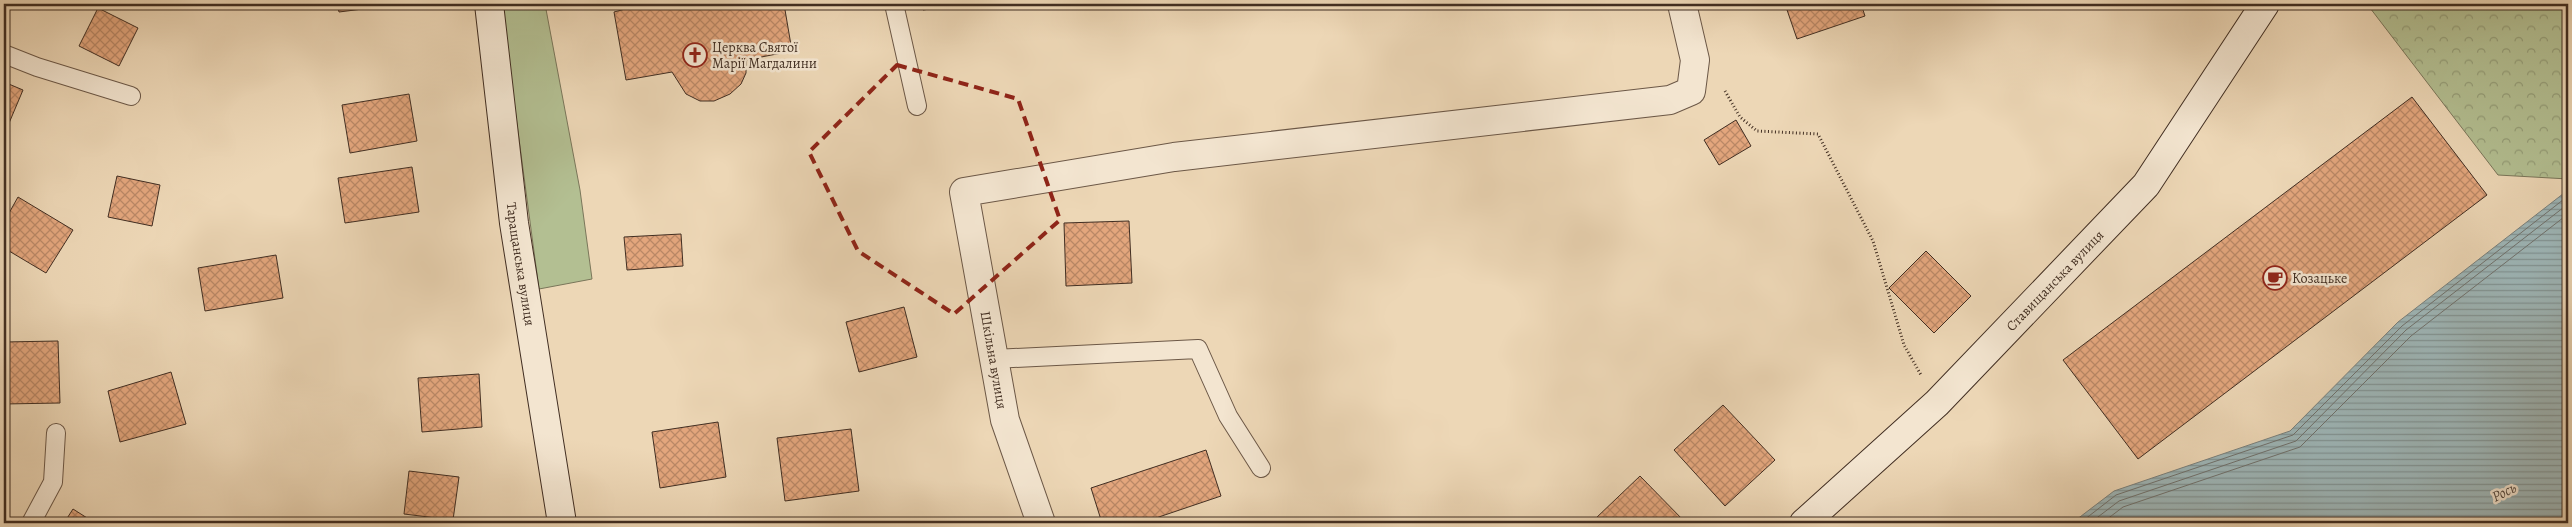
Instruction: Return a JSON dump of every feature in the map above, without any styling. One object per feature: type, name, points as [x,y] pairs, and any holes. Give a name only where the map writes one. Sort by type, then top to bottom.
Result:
[{"type":"street","name":"Таращанська вулиця","points":[[488,4],[514,223],[562,523]]},
{"type":"street","name":"Шкільна вулиця","points":[[1041,523],[1005,420],[964,192],[1174,158],[1670,100],[1691,91],[1695,60],[1682,4]]},
{"type":"street","name":"Ставищанська вулиця","points":[[1804,523],[1937,404],[2146,185],[2265,4]]},
{"type":"lane","points":[[894,4],[917,106]]},
{"type":"lane","points":[[4,54],[37,67],[131,96]]},
{"type":"lane","points":[[994,359],[1198,349],[1228,416],[1261,468]]},
{"type":"lane","points":[[31,523],[53,482],[56,433]]},
{"type":"path","points":[[1720,82],[1740,117],[1757,131],[1818,134],[1873,241],[1904,345],[1937,404]]},
{"type":"highlighted area","points":[[897,65],[1018,99],[1060,220],[954,314],[858,251],[809,152]]},
{"type":"green space","points":[[501,4],[545,4],[580,190],[592,279],[539,289]]},
{"type":"green space","points":[[2367,4],[2568,4],[2568,179],[2498,175]]},
{"type":"water","name":"Рось","points":[[2568,190],[2568,523],[2072,523],[2114,491],[2290,431],[2398,322]]},
{"type":"building","points":[[337,4],[402,4],[339,12]]},
{"type":"building","name":"Церква Святої Марії Магдалини","points":[[628,4],[784,4],[792,51],[746,60],[746,73],[741,84],[730,94],[714,101],[700,101],[686,94],[672,72],[626,80],[614,12],[629,8]]},
{"type":"building","points":[[922,4],[965,4],[923,10]]},
{"type":"building","points":[[1785,4],[1861,4],[1865,16],[1797,39]]},
{"type":"building","points":[[98,8],[138,28],[119,66],[79,46]]},
{"type":"building","points":[[4,82],[23,90],[4,135]]},
{"type":"building","points":[[409,94],[417,141],[350,153],[342,105]]},
{"type":"building","name":"Козацьке","points":[[2412,97],[2487,195],[2138,459],[2063,360]]},
{"type":"building","points":[[1736,120],[1751,146],[1719,165],[1704,140]]},
{"type":"building","points":[[412,167],[419,212],[345,223],[338,178]]},
{"type":"building","points":[[117,176],[160,185],[152,226],[108,217]]},
{"type":"building","points":[[18,197],[73,230],[46,273],[4,248],[4,222]]},
{"type":"building","points":[[1129,221],[1132,283],[1066,286],[1064,223]]},
{"type":"building","points":[[681,234],[683,266],[627,270],[624,237]]},
{"type":"building","points":[[1926,251],[1971,296],[1934,333],[1889,288]]},
{"type":"building","points":[[276,255],[283,298],[205,311],[198,268]]},
{"type":"building","points":[[904,307],[917,357],[859,372],[846,322]]},
{"type":"building","points":[[58,341],[60,403],[4,404],[4,342]]},
{"type":"building","points":[[171,372],[186,424],[120,442],[108,391]]},
{"type":"building","points":[[479,374],[482,427],[422,432],[418,378]]},
{"type":"building","points":[[1723,405],[1775,460],[1725,506],[1674,450]]},
{"type":"building","points":[[718,422],[726,477],[660,488],[652,432]]},
{"type":"building","points":[[851,429],[859,491],[785,501],[777,438]]},
{"type":"building","points":[[1206,450],[1221,496],[1141,523],[1102,523],[1091,488]]},
{"type":"building","points":[[409,471],[459,477],[453,520],[404,514]]},
{"type":"building","points":[[1640,476],[1686,523],[1598,523],[1595,519]]},
{"type":"building","points":[[73,509],[95,523],[64,523]]},
{"type":"place","name":"Церква Святої Марії Магдалини","points":[[695,55]]},
{"type":"place","name":"Козацьке","points":[[2275,278]]}]
